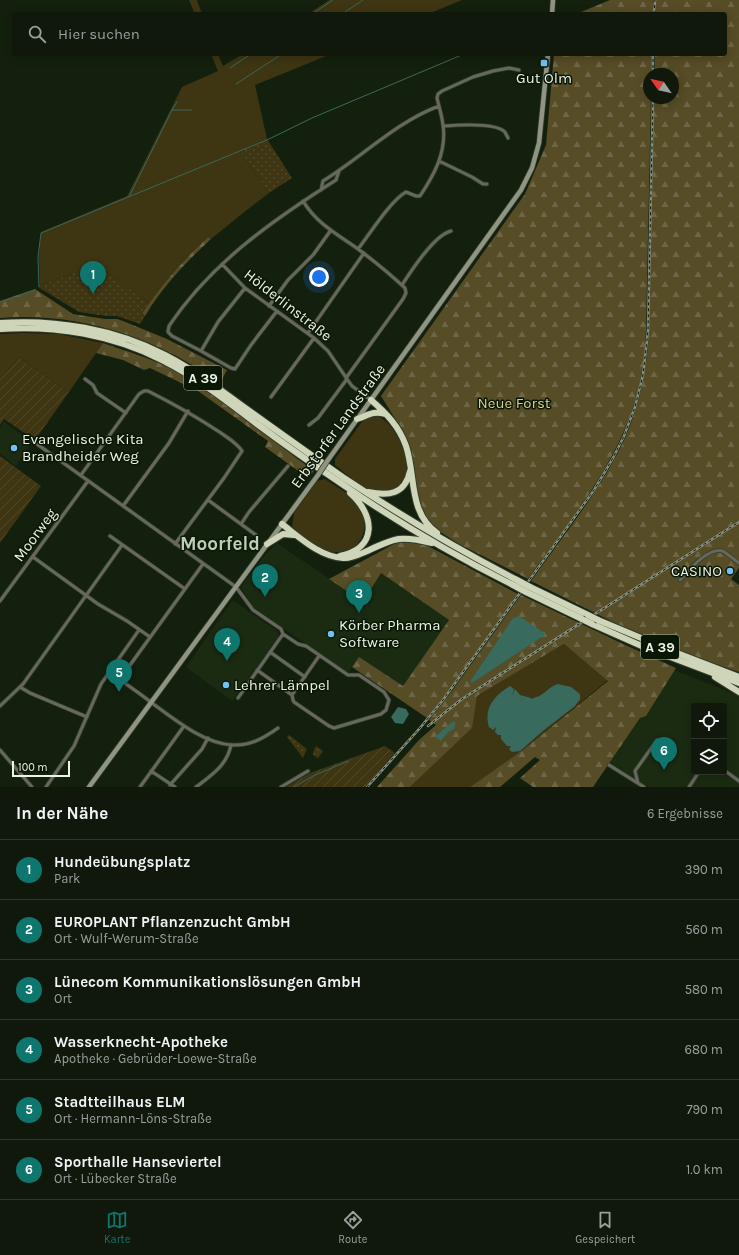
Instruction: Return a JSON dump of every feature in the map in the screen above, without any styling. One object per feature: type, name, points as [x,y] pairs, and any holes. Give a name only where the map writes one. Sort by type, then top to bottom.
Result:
[{"type":"highway","name":"A 39","points":[[0,323],[38,322],[82,328],[134,342],[164,355],[210,383],[365,492],[440,539],[515,583]]},
{"type":"highway","name":"A 39","points":[[0,329],[38,328],[71,332],[117,342],[146,353],[178,369],[207,387],[277,439],[341,483],[437,544],[515,583],[588,615],[595,622],[644,647],[739,683]]},
{"type":"highway","points":[[371,400],[388,416],[399,430],[403,439],[411,466],[416,503],[423,518],[434,532],[457,548]]},
{"type":"highway","points":[[357,419],[373,412],[388,416]]},
{"type":"highway","points":[[365,492],[390,494],[398,491],[404,486],[411,466]]},
{"type":"highway","points":[[336,557],[345,555],[358,548],[364,542],[369,528],[367,514],[363,506],[341,483]]},
{"type":"highway","points":[[282,524],[323,553],[343,558],[350,557],[397,538],[415,538],[437,544]]},
{"type":"highway","points":[[267,544],[284,534],[298,536]]},
{"type":"highway","name":"A 39","points":[[528,589],[582,619],[595,622],[739,677]]},
{"type":"highway","points":[[703,670],[739,692]]},
{"type":"street","points":[[552,12],[553,0]]},
{"type":"street","name":"Erbstorfer Landstraße","points":[[88,787],[318,475],[513,203],[535,160],[539,143],[548,56]]},
{"type":"street","points":[[358,249],[401,195],[406,192],[420,196],[440,161],[444,142],[444,126],[439,106],[438,94],[442,90],[493,71],[509,68],[519,70]]},
{"type":"street","points":[[321,190],[323,181],[396,129],[439,106]]},
{"type":"street","points":[[444,126],[468,124],[493,127],[505,132],[508,138]]},
{"type":"street","points":[[440,161],[472,176],[483,184],[487,184]]},
{"type":"street","points":[[277,311],[235,369],[172,336],[168,332],[169,326],[192,294],[222,264],[264,228],[336,180],[338,171]]},
{"type":"street","points":[[303,201],[314,216],[330,230],[364,253],[402,285],[405,288],[406,293],[347,379],[318,418],[309,425]]},
{"type":"street","points":[[269,306],[288,280],[313,255],[330,230]]},
{"type":"street","points":[[402,285],[437,239],[451,231]]},
{"type":"street","points":[[308,332],[364,253]]},
{"type":"street","name":"Hölderlinstraße","points":[[222,264],[245,288],[308,332],[328,352],[352,386],[371,400]]},
{"type":"street","points":[[201,351],[218,322],[245,288]]},
{"type":"street","points":[[271,396],[314,338]]},
{"type":"street","points":[[85,379],[93,385],[97,393],[126,413]]},
{"type":"street","points":[[81,475],[142,391],[148,391],[188,411],[225,436],[240,447],[242,451],[176,544]]},
{"type":"street","points":[[123,506],[169,444],[188,411]]},
{"type":"street","points":[[30,439],[236,587],[253,610],[281,629],[283,634],[298,644],[306,646],[348,675],[359,675],[384,692],[388,697],[388,706],[386,710],[381,714],[334,728],[294,702],[292,700],[292,695],[320,656]]},
{"type":"street","points":[[241,524],[249,512],[288,466]]},
{"type":"street","name":"Moorweg","points":[[0,601],[88,481]]},
{"type":"street","points":[[208,500],[256,535]]},
{"type":"street","points":[[110,536],[185,589]]},
{"type":"street","points":[[0,706],[20,687],[122,545]]},
{"type":"street","points":[[680,580],[690,568],[713,551],[723,551],[739,562]]},
{"type":"street","points":[[33,557],[86,595],[150,637]]},
{"type":"street","points":[[120,680],[203,564]]},
{"type":"street","points":[[46,787],[74,746],[101,684],[139,630]]},
{"type":"street","points":[[238,698],[283,634]]},
{"type":"street","points":[[270,652],[305,677]]},
{"type":"street","points":[[257,670],[292,695]]},
{"type":"street","points":[[109,672],[184,726],[219,742],[231,745],[247,744],[258,740],[278,728]]},
{"type":"street","points":[[20,687],[30,693],[87,717]]},
{"type":"street","points":[[140,787],[184,726]]},
{"type":"street","points":[[170,785],[202,749],[208,738]]},
{"type":"street","points":[[638,783],[635,771],[657,740]]},
{"type":"street","points":[[196,787],[219,769],[227,757],[231,745]]},
{"type":"street","points":[[0,750],[32,787]]},
{"type":"street","points":[[609,765],[644,787]]},
{"type":"street","points":[[281,787],[308,770]]},
{"type":"street","points":[[151,771],[175,787]]},
{"type":"street","points":[[727,772],[739,781]]},
{"type":"street","points":[[688,787],[697,775]]},
{"type":"shaded area","points":[[189,0],[197,0],[201,12],[194,12]]},
{"type":"shaded area","points":[[329,0],[462,0],[433,12],[311,12]]},
{"type":"shaded area","points":[[212,56],[219,56],[223,66],[240,56],[326,56],[255,85],[267,139],[240,151],[269,193],[211,239],[208,237],[177,268],[149,303],[97,265],[40,285],[39,257],[41,232],[127,196],[182,87],[218,71]]},
{"type":"shaded area","points":[[651,104],[654,104],[649,339],[641,391],[625,437],[615,459],[595,491],[452,691],[429,720],[369,787],[365,787],[450,690],[593,489],[623,436],[638,390],[646,339]]},
{"type":"shaded area","points":[[267,139],[292,178],[269,193],[240,151]]},
{"type":"shaded area","points":[[97,265],[149,303],[142,313],[145,316],[140,324],[117,316],[79,312],[38,287]]},
{"type":"shaded area","points":[[0,334],[59,334],[103,343],[69,392],[19,357],[0,379]]},
{"type":"shaded area","points":[[19,357],[69,392],[35,440],[4,419],[0,425],[0,379]]},
{"type":"shaded area","points":[[366,416],[379,416],[393,429],[401,444],[407,468],[403,481],[395,489],[384,492],[366,488],[335,465],[335,459]]},
{"type":"shaded area","name":"Evangelische Kita Brandheider Weg","points":[[4,422],[32,442],[16,466],[0,454],[0,427]]},
{"type":"shaded area","points":[[0,456],[41,486],[0,543]]},
{"type":"shaded area","points":[[325,479],[352,497],[360,508],[363,516],[363,534],[360,541],[354,547],[346,551],[336,552],[323,550],[301,536],[292,527],[294,513],[317,481]]},
{"type":"shaded area","points":[[277,543],[363,602],[381,573],[449,620],[396,697],[352,667],[348,673],[254,608],[241,587],[263,557]]},
{"type":"shaded area","points":[[232,601],[278,632],[278,637],[232,701],[186,667]]},
{"type":"shaded area","points":[[564,644],[608,680],[524,749],[470,787],[410,787],[471,728],[477,696]]},
{"type":"shaded area","points":[[674,670],[739,697],[739,787],[648,787],[610,762],[640,718],[646,716]]},
{"type":"shaded area","points":[[289,735],[307,749],[303,758],[287,737]]},
{"type":"shaded area","points":[[316,746],[323,751],[318,758],[313,755]]},
{"type":"shaded area","points":[[385,746],[395,753],[365,787],[286,787],[310,773]]},
{"type":"green space","points":[[610,0],[653,0],[653,12],[581,12]]},
{"type":"green space","points":[[656,0],[739,0],[739,568],[731,579],[739,585],[739,672],[689,655],[619,625],[531,581],[594,493],[616,457],[625,438],[639,399],[647,359],[649,331],[654,104],[679,104],[679,68],[655,68],[655,56],[727,56],[727,12],[656,12]]},
{"type":"green space","name":"Neue Forst","points":[[554,56],[652,56],[652,68],[643,68],[643,104],[651,104],[646,331],[644,361],[638,391],[630,417],[606,467],[576,513],[528,579],[459,544],[430,524],[421,510],[417,494],[414,465],[404,433],[381,396],[525,194],[546,145]]},
{"type":"green space","points":[[208,237],[211,239],[175,275],[145,316],[142,313],[149,303],[181,264]]},
{"type":"green space","points":[[35,289],[73,314],[123,321],[167,339],[227,370],[220,383],[169,353],[116,331],[59,319],[30,317],[0,318],[0,301]]},
{"type":"green space","points":[[103,343],[155,361],[179,373],[229,407],[314,471],[308,478],[265,447],[268,441],[198,391],[150,368],[144,370],[123,360],[96,353]]},
{"type":"green space","points":[[407,542],[426,545],[518,594],[450,690],[427,718],[352,667],[359,657],[403,686],[449,620],[381,573],[363,602],[329,579],[396,543]]},
{"type":"green space","points":[[521,595],[676,668],[646,716],[640,718],[593,787],[533,787],[520,778],[540,760],[535,757],[500,787],[470,787],[524,749],[608,681],[564,644],[477,696],[472,728],[410,787],[377,787],[419,740],[436,725],[429,720],[452,691]]},
{"type":"water","points":[[519,616],[543,632],[545,635],[472,683],[471,680],[513,618]]},
{"type":"water","points":[[558,684],[571,687],[580,694],[580,699],[575,706],[520,751],[512,752],[509,749],[511,746],[507,746],[501,739],[501,735],[498,735],[495,732],[496,727],[493,730],[489,727],[489,708],[495,698],[510,686],[514,689],[512,696],[515,689],[520,695],[532,699],[540,696],[551,687]]},
{"type":"water","points":[[398,707],[406,709],[409,714],[403,724],[395,723],[391,717]]},
{"type":"water","points":[[452,722],[456,722],[454,729],[448,732],[441,741],[435,737]]},
{"type":"waterway","points":[[315,12],[333,0]]},
{"type":"waterway","points":[[345,12],[363,0]]},
{"type":"waterway","points":[[230,68],[248,56]]},
{"type":"waterway","points":[[236,84],[279,56]]},
{"type":"waterway","points":[[39,286],[38,257],[41,233],[269,139],[312,118],[459,56]]},
{"type":"waterway","points":[[172,110],[177,102]]},
{"type":"waterway","points":[[129,197],[172,110],[192,110]]},
{"type":"waterway","points":[[0,302],[35,290]]},
{"type":"waterway","points":[[294,787],[313,776],[348,761]]},
{"type":"railway","points":[[654,12],[655,0]]},
{"type":"railway","points":[[653,56],[653,68]]},
{"type":"railway","points":[[367,787],[443,700],[594,490],[624,436],[635,407],[643,375],[648,331],[653,104]]},
{"type":"railway","points":[[428,726],[462,699],[739,522]]},
{"type":"place","name":"Gut Olm","points":[[544,63]]},
{"type":"place","name":"Hundeübungsplatz","points":[[93,294]]},
{"type":"place","name":"Evangelische Kita Brandheider Weg","points":[[14,448]]},
{"type":"place","name":"CASINO","points":[[730,571]]},
{"type":"place","name":"EUROPLANT Pflanzenzucht GmbH","points":[[265,597]]},
{"type":"place","name":"Lünecom Kommunikationslösungen GmbH","points":[[359,613]]},
{"type":"place","name":"Körber Pharma Software","points":[[331,634]]},
{"type":"place","name":"Wasserknecht-Apotheke","points":[[227,661]]},
{"type":"place","name":"Lehrer Lämpel","points":[[226,685]]},
{"type":"place","name":"Stadtteilhaus ELM","points":[[119,692]]},
{"type":"place","name":"Sporthalle Hanseviertel","points":[[664,770]]},
{"type":"district","name":"Moorfeld","points":[[220,544]]}]
